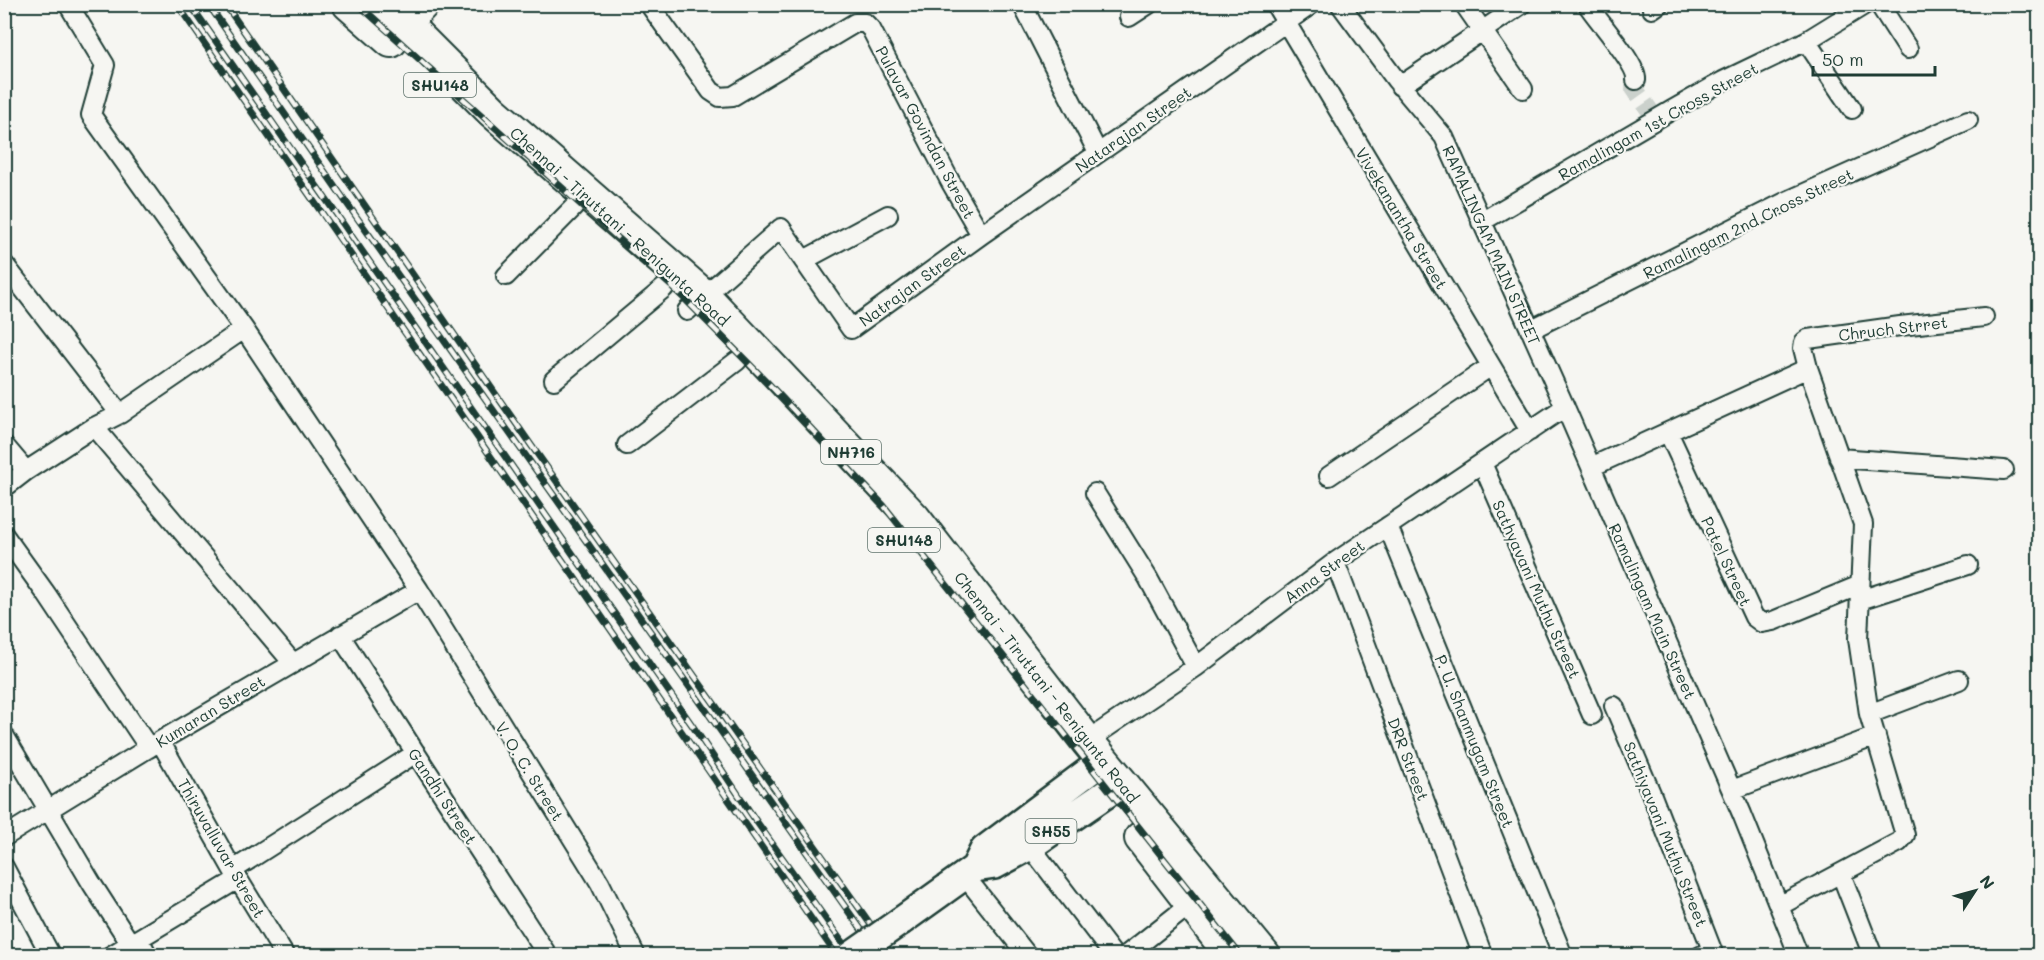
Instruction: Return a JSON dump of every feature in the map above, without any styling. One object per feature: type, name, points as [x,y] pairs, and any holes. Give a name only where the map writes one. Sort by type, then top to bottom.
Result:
[{"type":"highway","name":"Chennai - Tiruttani - Renigunta Road","points":[[349,4],[664,288],[696,304],[737,361],[878,507],[1019,688],[1101,770]]},
{"type":"highway","name":"Chennai - Tiruttani - Renigunta Road","points":[[378,4],[409,28],[914,518],[1210,913],[1232,956]]},
{"type":"highway","name":"Chennai - Tiruttani - Renigunta Road","points":[[1210,913],[1264,956]]},
{"type":"main road","name":"SH55","points":[[969,871],[995,865],[1030,846],[1101,770]]},
{"type":"main road","name":"SH55","points":[[969,871],[984,850],[1101,770]]},
{"type":"main road","points":[[851,956],[969,871]]},
{"type":"street","name":"V. O. C. Street","points":[[68,4],[105,65],[91,115],[244,329],[419,590],[600,883],[636,956]]},
{"type":"street","points":[[409,28],[432,4]]},
{"type":"street","name":"Pulavar Govindan Street","points":[[649,4],[711,91],[720,97],[733,96],[855,23],[865,22],[871,29],[950,181],[981,235]]},
{"type":"street","points":[[1022,4],[1098,153]]},
{"type":"street","points":[[1129,17],[1149,4]]},
{"type":"street","name":"Vivekanantha Street","points":[[1275,4],[1530,431]]},
{"type":"street","points":[[1285,22],[1312,4]]},
{"type":"street","name":"RAMALINGAM MAIN STREET","points":[[1340,4],[1400,86],[1444,137],[1565,407]]},
{"type":"street","points":[[1464,4],[1524,89]]},
{"type":"street","points":[[1400,86],[1522,4]]},
{"type":"street","points":[[1587,4],[1635,70],[1636,80]]},
{"type":"street","name":"Ramalingam 1st Cross Street","points":[[1482,222],[1653,115],[1806,40],[1866,4]]},
{"type":"street","points":[[1879,4],[1908,49]]},
{"type":"street","name":"Natarajan Street","points":[[981,235],[1285,22]]},
{"type":"street","points":[[1806,40],[1852,109]]},
{"type":"street","name":"Ramalingam 2nd Cross Street","points":[[1530,330],[1787,201],[1968,120]]},
{"type":"street","points":[[506,276],[574,207]]},
{"type":"street","points":[[804,260],[888,214]]},
{"type":"street","name":"Natrajan Street","points":[[696,304],[781,228],[851,329],[981,235]]},
{"type":"street","points":[[4,264],[120,414]]},
{"type":"street","points":[[554,380],[664,288]]},
{"type":"street","name":"Chruch Strret","points":[[1808,368],[1803,348],[1804,342],[1808,339],[1984,317]]},
{"type":"street","points":[[4,488],[94,426],[120,414],[244,329]]},
{"type":"street","points":[[627,445],[737,361]]},
{"type":"street","points":[[1329,476],[1491,366]]},
{"type":"street","points":[[1591,467],[1808,368],[1863,524],[1858,639],[1869,714],[1905,835],[1899,842],[1779,906],[1799,956]]},
{"type":"street","name":"Anna Street","points":[[1101,770],[1196,667],[1335,562],[1565,407]]},
{"type":"street","name":"Ramalingam Main Street","points":[[1565,407],[1732,790],[1779,906]]},
{"type":"street","points":[[94,426],[292,662]]},
{"type":"street","name":"Patel Street","points":[[1668,432],[1754,617],[1762,623],[1773,621],[1860,592]]},
{"type":"street","points":[[4,445],[26,471]]},
{"type":"street","points":[[1839,458],[2004,470]]},
{"type":"street","name":"Sathyavani Muthu Street","points":[[1482,463],[1592,715]]},
{"type":"street","points":[[1095,493],[1148,578],[1196,667]]},
{"type":"street","name":"P. U. Shanmugam Street","points":[[1388,526],[1563,956]]},
{"type":"street","name":"Thiruvalluvar Street","points":[[4,535],[154,744],[285,956]]},
{"type":"street","name":"DRR Street","points":[[1335,562],[1483,956]]},
{"type":"street","points":[[1860,592],[1968,565]]},
{"type":"street","name":"Kumaran Street","points":[[4,837],[154,744],[419,590]]},
{"type":"street","name":"Gandhi Street","points":[[340,635],[548,955]]},
{"type":"street","points":[[1869,714],[1959,680]]},
{"type":"street","name":"Sathiyavani Muthu Street","points":[[1614,706],[1651,793],[1712,950],[1700,956]]},
{"type":"street","points":[[4,735],[92,884],[148,956]]},
{"type":"street","points":[[1732,790],[1876,736]]},
{"type":"street","points":[[110,956],[416,753]]},
{"type":"street","points":[[1030,846],[1114,956]]},
{"type":"street","points":[[4,867],[51,956]]},
{"type":"street","points":[[969,871],[1028,956]]},
{"type":"street","points":[[1841,873],[1871,955]]},
{"type":"street","points":[[1125,956],[1210,913]]},
{"type":"tunnel","points":[[1636,80],[1634,88],[1650,111]]},
{"type":"railway","points":[[177,4],[837,956]]},
{"type":"railway","points":[[190,4],[852,956]]},
{"type":"railway","points":[[208,4],[880,956]]},
{"type":"railway","points":[[225,4],[531,445],[893,956]]},
{"type":"railway","points":[[358,4],[679,293],[884,506],[1241,956]]}]
